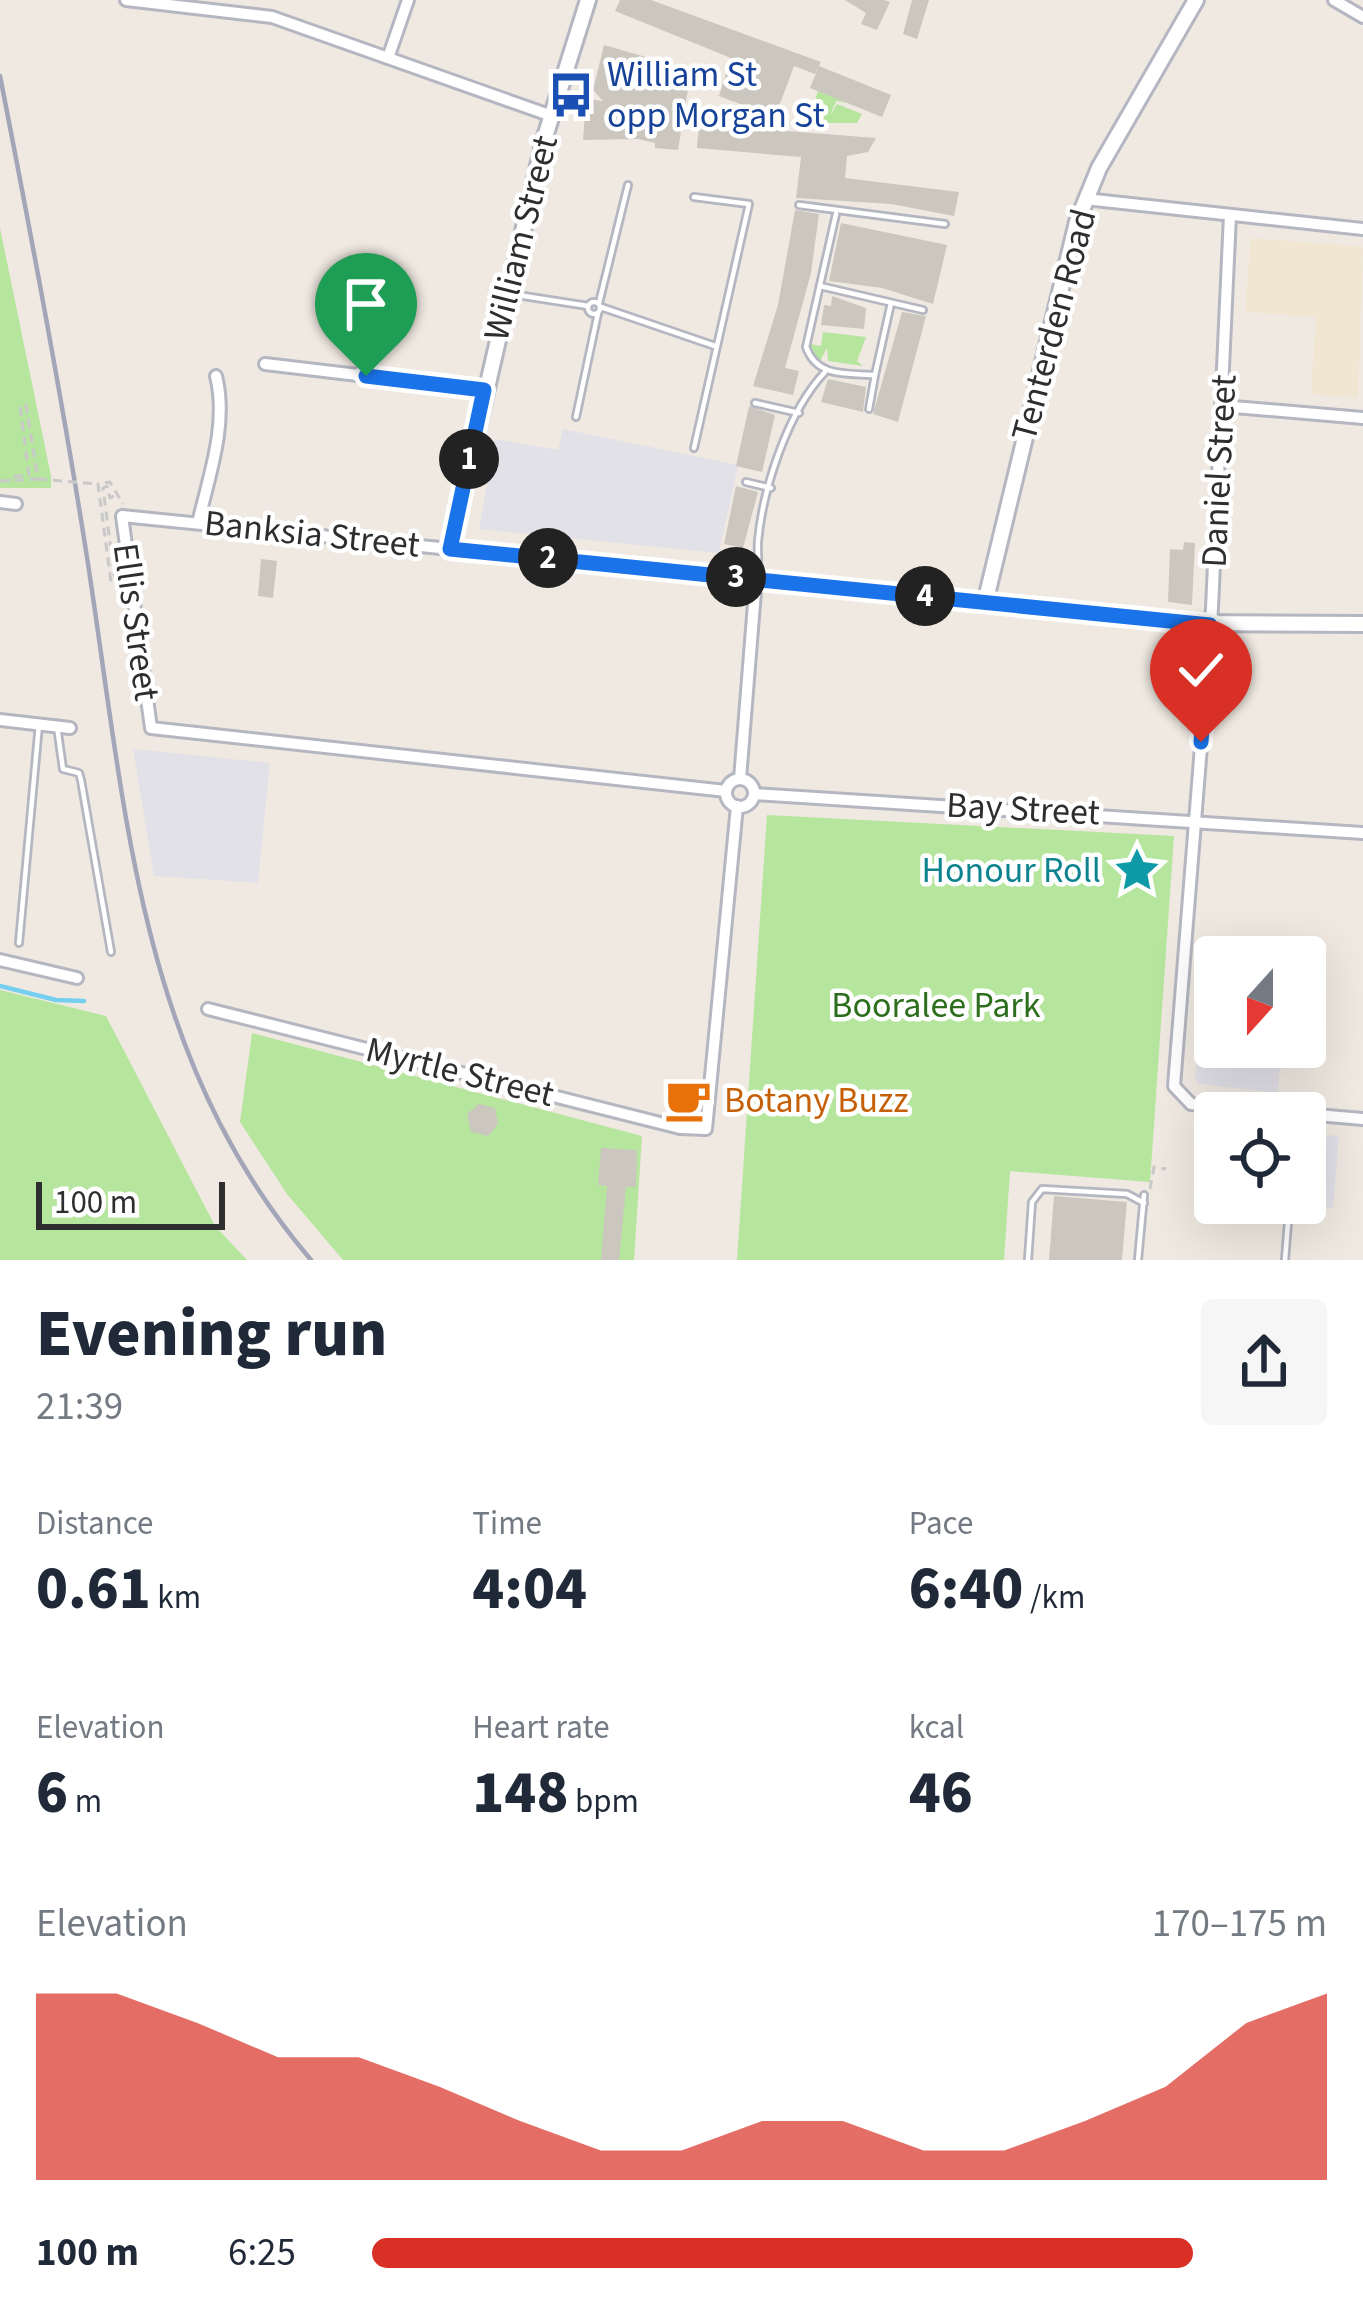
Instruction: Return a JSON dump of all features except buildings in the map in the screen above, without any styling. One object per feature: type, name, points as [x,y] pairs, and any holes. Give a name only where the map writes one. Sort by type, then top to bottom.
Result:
[{"type":"street","points":[[126,0],[229,5],[289,21],[552,116]]},
{"type":"street","points":[[388,58],[408,0]]},
{"type":"street","name":"William Street","points":[[450,549],[506,293],[552,116],[589,0]]},
{"type":"street","name":"Tenterden Road","points":[[985,602],[1085,199],[1196,0]]},
{"type":"street","points":[[1334,0],[1363,17]]},
{"type":"street","points":[[1085,199],[1363,229]]},
{"type":"street","name":"Daniel Street","points":[[1194,1104],[1174,1086],[1210,625],[1230,215]]},
{"type":"street","points":[[265,364],[484,390]]},
{"type":"street","points":[[198,523],[217,443],[221,397],[216,376]]},
{"type":"street","points":[[1222,406],[1363,418]]},
{"type":"street","points":[[0,502],[16,504]]},
{"type":"street","name":"Banksia Street","points":[[122,517],[1210,625],[1363,624]]},
{"type":"street","name":"Ellis Street","points":[[122,517],[151,728],[726,791]]},
{"type":"street","points":[[740,779],[750,784],[754,794],[747,805],[736,806],[726,791],[740,779],[756,579]]},
{"type":"street","points":[[0,720],[64,727]]},
{"type":"street","name":"Bay Street","points":[[754,794],[1363,832]]},
{"type":"street","name":"Myrtle Street","points":[[208,1009],[700,1131],[710,1125],[736,806]]},
{"type":"street","points":[[0,960],[77,978]]},
{"type":"street","points":[[1326,1116],[1363,1120]]},
{"type":"lane","points":[[576,417],[628,185]]},
{"type":"lane","points":[[694,197],[749,204],[694,448]]},
{"type":"lane","points":[[799,205],[836,214],[945,224]]},
{"type":"lane","points":[[836,214],[806,347],[811,361],[825,372],[875,375]]},
{"type":"lane","points":[[820,286],[923,310]]},
{"type":"lane","points":[[506,293],[600,308],[716,347]]},
{"type":"lane","points":[[869,410],[891,303]]},
{"type":"lane","points":[[756,579],[758,543],[771,488],[799,413],[825,372]]},
{"type":"lane","points":[[754,404],[799,413]]},
{"type":"lane","points":[[746,482],[771,488]]},
{"type":"lane","points":[[19,943],[39,724]]},
{"type":"lane","points":[[64,727],[63,769],[79,773],[111,952]]},
{"type":"lane","points":[[1028,1260],[1032,1202],[1042,1190],[1144,1199],[1138,1260]]},
{"type":"lane","points":[[1285,1260],[1288,1224]]},
{"type":"path","points":[[11,481],[10,477],[29,475],[20,406],[26,405],[38,479]]},
{"type":"path","points":[[0,481],[110,482],[112,497],[107,486],[103,488],[115,581],[110,582],[98,484]]},
{"type":"path","points":[[1144,1199],[1154,1167],[1166,1168]]},
{"type":"shaded area","points":[[1251,238],[1363,247],[1358,398],[1311,394],[1316,317],[1245,312]]},
{"type":"shaded area","points":[[563,429],[738,465],[719,553],[479,529],[495,439],[558,450]]},
{"type":"shaded area","points":[[133,749],[270,763],[258,883],[154,876]]},
{"type":"shaded area","points":[[1196,1068],[1280,1068],[1278,1092],[1200,1084],[1195,1079]]},
{"type":"shaded area","points":[[1326,1135],[1339,1136],[1333,1208],[1326,1207]]},
{"type":"green space","points":[[818,91],[849,103],[836,101],[830,116],[837,104],[862,114],[857,123],[807,123]]},
{"type":"green space","points":[[0,228],[51,476],[51,488],[0,488]]},
{"type":"green space","points":[[823,332],[866,337],[857,361],[863,366],[828,361],[827,348],[819,363],[810,344],[821,346]]},
{"type":"green space","name":"Booralee Park","points":[[767,815],[1174,836],[1150,1182],[1010,1171],[1004,1260],[737,1260]]},
{"type":"green space","points":[[0,990],[106,1016],[215,1226],[247,1260],[0,1260]]},
{"type":"green space","points":[[252,1033],[642,1136],[634,1260],[343,1260],[287,1194],[240,1122]]},
{"type":"waterway","points":[[0,986],[56,1000],[84,1001]]},
{"type":"railway","points":[[0,76],[66,432],[113,740],[148,924],[173,1013],[208,1098],[253,1181],[311,1260]]},
{"type":"place","name":"William St opp Morgan St","points":[[571,95]]},
{"type":"place","name":"Honour Roll","points":[[1137,870]]},
{"type":"place","name":"Botany Buzz","points":[[688,1100]]},
{"type":"route","points":[[366,376],[484,390],[450,549],[1210,625],[1201,742]]}]
